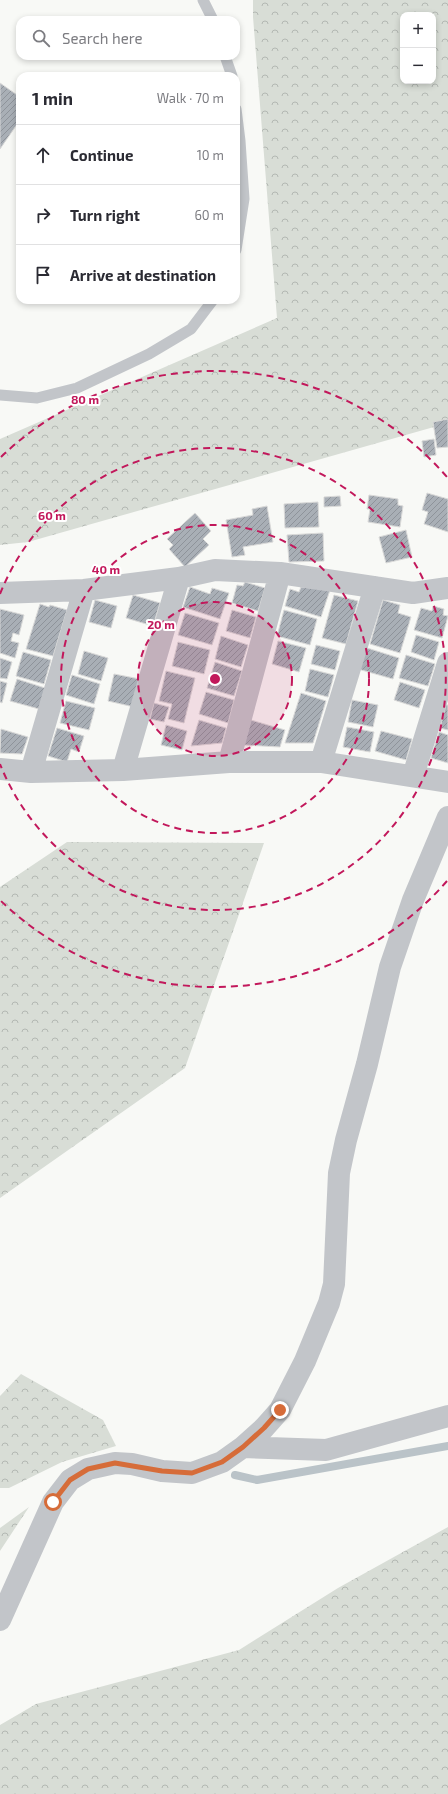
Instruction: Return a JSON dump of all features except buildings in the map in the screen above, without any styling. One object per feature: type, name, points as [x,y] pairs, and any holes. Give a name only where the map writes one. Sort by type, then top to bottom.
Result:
[{"type":"street","points":[[0,593],[84,590],[179,578],[215,570],[280,573],[413,593],[448,588]]},
{"type":"street","points":[[229,762],[280,573]]},
{"type":"street","points":[[124,770],[179,578]]},
{"type":"street","points":[[321,762],[375,587]]},
{"type":"street","points":[[31,772],[84,590]]},
{"type":"street","points":[[413,776],[448,663]]},
{"type":"street","points":[[0,769],[31,772],[124,770],[229,762],[321,762],[448,782]]},
{"type":"street","points":[[0,1620],[53,1502],[70,1480],[88,1469],[115,1463],[162,1471],[192,1473],[222,1462],[243,1447],[264,1428],[280,1410],[305,1361],[329,1303],[334,1284],[339,1173],[346,1140],[367,1064],[390,967],[413,900],[448,817]]},
{"type":"street","points":[[243,1447],[326,1450],[448,1416]]},
{"type":"lane","points":[[203,0],[211,16]]},
{"type":"lane","points":[[226,60],[231,72]]},
{"type":"lane","points":[[240,141],[244,200],[240,225]]},
{"type":"lane","points":[[0,395],[37,398],[77,388],[149,354],[191,329],[210,304]]},
{"type":"green space","points":[[253,0],[448,0],[448,423],[28,542],[0,545],[0,439],[277,318],[253,17]]},
{"type":"green space","points":[[67,842],[264,843],[185,1068],[0,1198],[0,887]]},
{"type":"green space","points":[[21,1374],[103,1420],[116,1446],[62,1462],[9,1488],[0,1488],[0,1396]]},
{"type":"green space","points":[[29,1507],[0,1551],[0,1528]]},
{"type":"green space","points":[[448,1527],[448,1794],[0,1794],[0,1725],[36,1704],[239,1650],[338,1588]]},
{"type":"waterway","points":[[235,1475],[257,1480],[448,1446]]},
{"type":"route","points":[[53,1502],[70,1480],[88,1469],[115,1463],[132,1464],[162,1471],[192,1473],[222,1462],[243,1447],[264,1428],[280,1410]]}]
